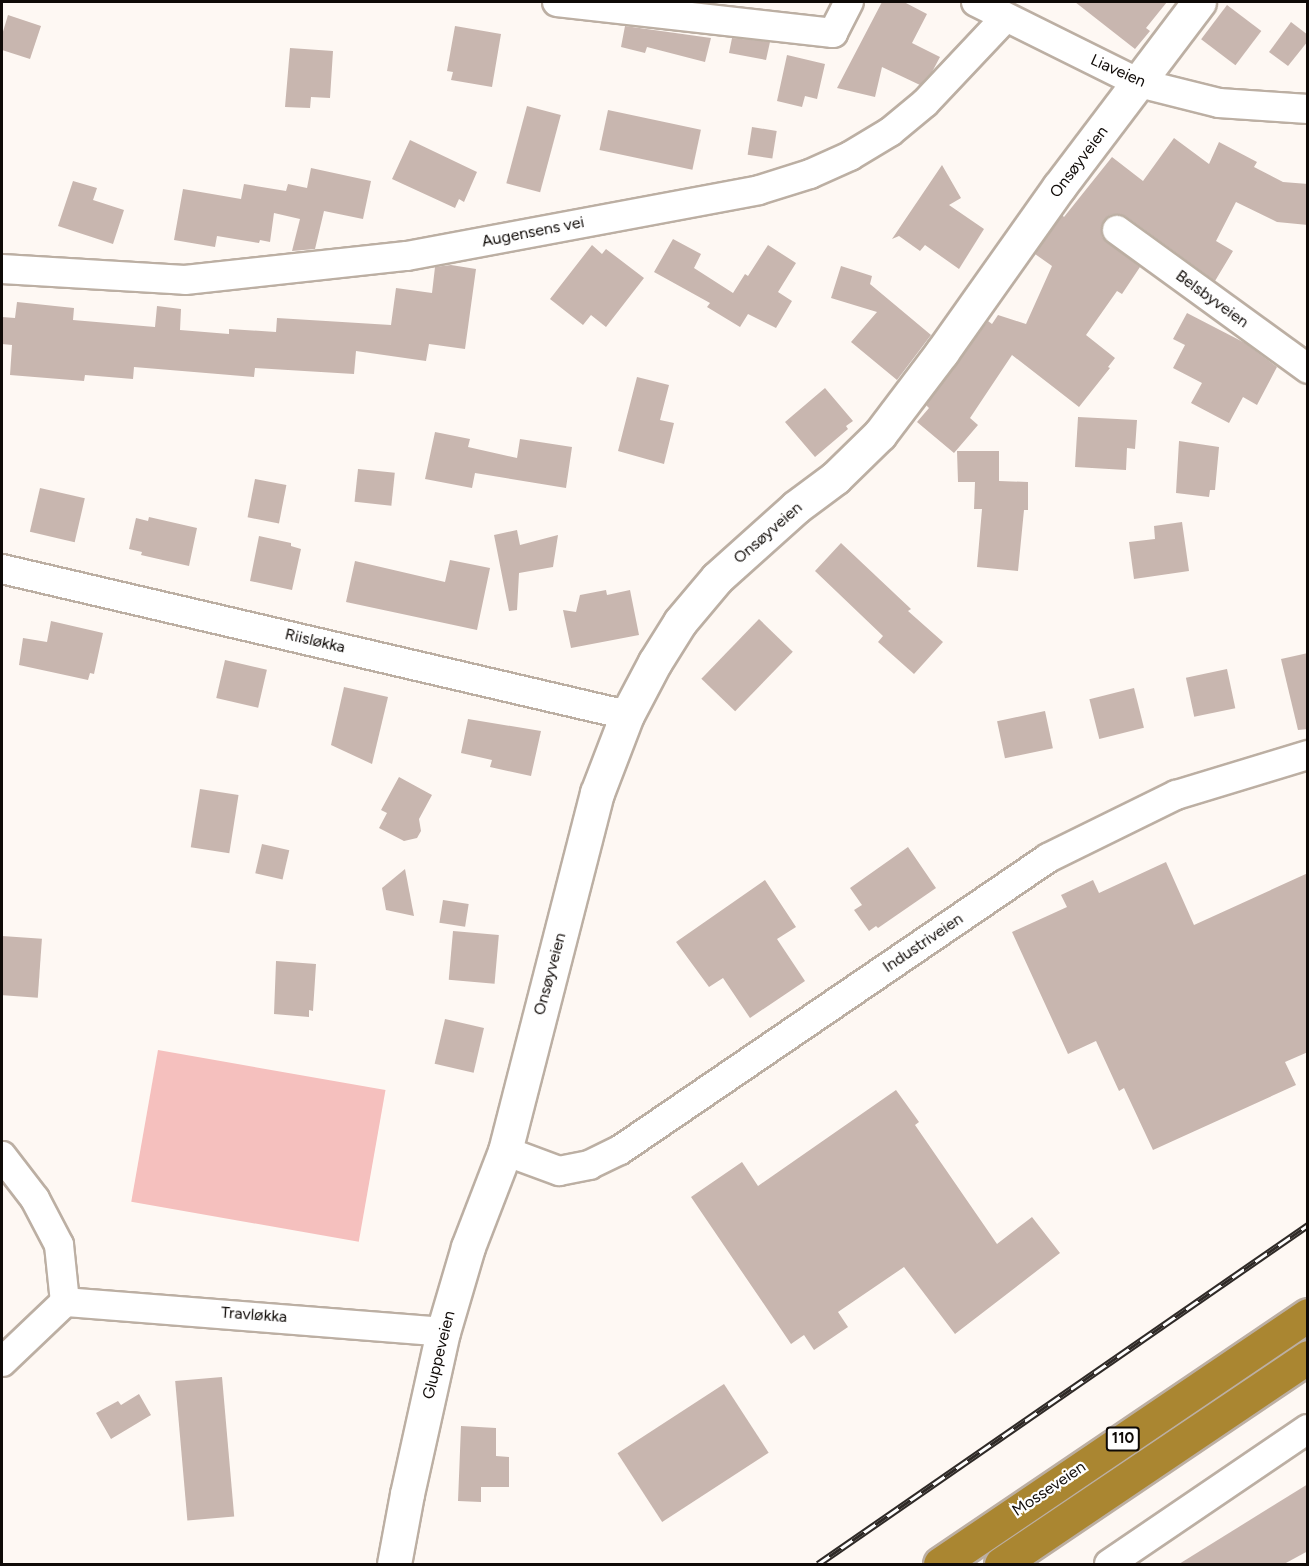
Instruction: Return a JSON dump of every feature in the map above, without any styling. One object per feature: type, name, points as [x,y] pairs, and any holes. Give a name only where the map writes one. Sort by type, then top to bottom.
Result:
[{"type":"highway","name":"Mosseveien","points":[[940,1564],[1308,1315]]},
{"type":"highway","name":"110","points":[[1001,1564],[1308,1357]]},
{"type":"street","points":[[557,2],[833,33],[849,2]]},
{"type":"street","name":"Liaveien","points":[[976,2],[1139,83],[1219,103],[1308,109]]},
{"type":"street","name":"Onsøyveien","points":[[505,1151],[597,793],[627,716],[680,622],[717,578],[796,507],[835,478],[880,434],[942,352],[1059,187],[1199,2]]},
{"type":"street","name":"Augensens vei","points":[[2,269],[185,280],[407,256],[759,190],[810,174],[850,156],[890,132],[925,103],[1005,18]]},
{"type":"street","name":"Belsbyveien","points":[[1117,230],[1308,369]]},
{"type":"street","name":"Riisløkka","points":[[2,569],[627,716]]},
{"type":"street","name":"Industriveien","points":[[505,1151],[559,1171],[589,1166],[620,1150],[1048,858],[1176,795],[1308,755]]},
{"type":"street","name":"Gluppeveien","points":[[394,1564],[443,1332],[468,1247],[505,1151]]},
{"type":"street","points":[[2,1156],[35,1198],[59,1245],[65,1302],[2,1362]]},
{"type":"street","name":"Travløkka","points":[[65,1302],[443,1332]]},
{"type":"street","points":[[1109,1564],[1308,1429]]},
{"type":"shaded area","points":[[158,1050],[385,1090],[359,1242],[131,1202]]},
{"type":"building","points":[[882,2],[904,2],[927,14],[912,43],[940,57],[932,72],[920,85],[882,67],[875,97],[837,88]]},
{"type":"building","points":[[1075,2],[1167,2],[1146,28],[1150,31],[1135,49]]},
{"type":"building","points":[[1227,5],[1261,31],[1235,65],[1201,39]]},
{"type":"building","points":[[8,15],[41,26],[30,59],[2,50],[2,35]]},
{"type":"building","points":[[1291,22],[1308,35],[1308,41],[1288,66],[1269,52]]},
{"type":"building","points":[[455,26],[501,34],[492,87],[451,80],[453,72],[447,71]]},
{"type":"building","points":[[625,26],[711,38],[705,62],[647,47],[645,53],[621,47]]},
{"type":"building","points":[[732,38],[770,42],[766,60],[729,53]]},
{"type":"building","points":[[290,48],[333,51],[330,98],[311,97],[310,108],[285,107]]},
{"type":"building","points":[[787,55],[825,64],[817,99],[805,96],[802,107],[777,101]]},
{"type":"building","points":[[527,106],[561,115],[540,192],[506,183]]},
{"type":"building","points":[[608,110],[701,130],[692,170],[599,150]]},
{"type":"building","points":[[752,127],[777,131],[772,159],[748,155]]},
{"type":"building","points":[[1174,138],[1209,164],[1219,142],[1257,162],[1254,167],[1283,182],[1308,184],[1308,225],[1277,222],[1236,202],[1216,241],[1233,251],[1215,281],[1127,217],[1118,214],[1110,215],[1101,228],[1102,237],[1140,267],[1122,294],[1117,291],[1086,335],[1115,358],[1108,367],[1110,368],[1079,407],[1012,355],[970,418],[978,425],[954,453],[917,422],[929,408],[926,405],[988,321],[992,324],[998,315],[1026,324],[1052,266],[1035,254],[1062,215],[1064,217],[1112,157],[1143,181]]},
{"type":"building","points":[[410,140],[477,172],[464,202],[459,199],[455,208],[392,179]]},
{"type":"building","points":[[942,165],[961,198],[949,205],[984,229],[959,269],[925,245],[920,251],[899,236],[892,239]]},
{"type":"building","points":[[311,168],[371,181],[363,219],[324,211],[315,249],[292,251],[300,219],[274,213],[270,242],[260,240],[259,243],[217,236],[215,247],[174,240],[183,189],[241,199],[244,184],[286,191],[288,184],[307,188]]},
{"type":"building","points":[[73,181],[97,188],[93,200],[124,210],[113,244],[58,226]]},
{"type":"building","points":[[673,239],[701,254],[694,268],[733,293],[745,274],[748,276],[768,245],[796,263],[778,292],[792,301],[776,328],[748,314],[740,327],[707,307],[710,303],[654,272]]},
{"type":"building","points":[[592,245],[602,254],[606,249],[644,278],[606,327],[591,315],[583,325],[550,299]]},
{"type":"building","points":[[451,265],[476,269],[465,349],[429,344],[426,361],[356,351],[354,374],[255,368],[254,377],[134,367],[133,379],[85,375],[84,381],[10,375],[12,345],[2,344],[2,317],[15,318],[17,302],[74,308],[73,320],[155,327],[157,306],[181,309],[180,330],[229,334],[229,329],[276,332],[277,318],[391,325],[396,288],[432,293],[435,267]]},
{"type":"building","points":[[841,266],[872,276],[870,284],[931,335],[897,380],[851,342],[877,312],[831,298]]},
{"type":"building","points":[[1187,313],[1245,343],[1277,367],[1257,405],[1243,397],[1229,423],[1191,403],[1202,383],[1173,368],[1185,345],[1173,339]]},
{"type":"building","points":[[637,377],[669,385],[660,420],[674,423],[664,464],[618,451]]},
{"type":"building","points":[[825,388],[853,421],[846,426],[848,429],[815,457],[785,422]]},
{"type":"building","points":[[1078,417],[1137,420],[1135,449],[1127,448],[1126,470],[1075,467]]},
{"type":"building","points":[[435,432],[470,439],[468,447],[517,458],[520,439],[572,447],[566,488],[475,473],[472,488],[425,479]]},
{"type":"building","points":[[1179,441],[1219,447],[1215,490],[1210,490],[1209,497],[1176,493]]},
{"type":"building","points":[[957,451],[999,451],[999,481],[1028,482],[1028,510],[1024,510],[1018,571],[977,567],[982,509],[974,509],[975,482],[958,482]]},
{"type":"building","points":[[358,469],[395,473],[391,506],[355,502]]},
{"type":"building","points":[[255,479],[286,485],[279,523],[248,517]]},
{"type":"building","points":[[40,488],[85,498],[75,542],[30,532]]},
{"type":"building","points":[[149,517],[197,528],[189,566],[141,555],[142,552],[129,549],[136,518],[148,521]]},
{"type":"building","points":[[1182,522],[1189,571],[1134,579],[1129,542],[1155,539],[1154,526]]},
{"type":"building","points":[[517,530],[520,545],[558,535],[553,567],[519,573],[517,610],[509,611],[494,535]]},
{"type":"building","points":[[259,536],[291,543],[291,546],[301,549],[292,590],[250,581]]},
{"type":"building","points":[[841,543],[911,609],[908,611],[943,642],[914,674],[878,642],[883,636],[815,571]]},
{"type":"building","points":[[450,560],[490,568],[477,630],[346,602],[355,561],[445,582]]},
{"type":"building","points":[[606,590],[607,595],[630,590],[639,635],[571,648],[563,610],[576,612],[580,595]]},
{"type":"building","points":[[759,619],[793,652],[735,711],[701,679]]},
{"type":"building","points":[[51,621],[103,633],[94,674],[90,673],[88,680],[19,665],[23,638],[47,642]]},
{"type":"building","points":[[1308,653],[1308,729],[1298,730],[1281,659]]},
{"type":"building","points":[[225,660],[267,670],[258,708],[216,698]]},
{"type":"building","points":[[1227,669],[1235,708],[1194,717],[1186,678]]},
{"type":"building","points":[[344,687],[388,697],[372,764],[331,745]]},
{"type":"building","points":[[1134,688],[1144,728],[1099,739],[1089,699]]},
{"type":"building","points":[[1045,711],[1053,748],[1005,758],[997,721]]},
{"type":"building","points":[[468,719],[541,731],[531,776],[490,767],[492,760],[461,753]]},
{"type":"building","points":[[399,777],[432,795],[419,819],[421,831],[417,838],[404,841],[379,828],[387,813],[381,810]]},
{"type":"building","points":[[200,789],[239,795],[229,853],[191,847]]},
{"type":"building","points":[[262,844],[289,850],[283,880],[255,873]]},
{"type":"building","points":[[908,847],[936,888],[878,928],[876,926],[869,931],[854,910],[862,905],[850,888]]},
{"type":"building","points":[[1166,862],[1194,925],[1308,873],[1308,1052],[1285,1062],[1296,1085],[1153,1150],[1124,1088],[1119,1091],[1096,1041],[1068,1054],[1012,932],[1067,907],[1061,895],[1093,880],[1099,893]]},
{"type":"building","points":[[405,869],[414,916],[386,910],[382,888]]},
{"type":"building","points":[[765,880],[796,927],[777,939],[805,981],[750,1018],[723,978],[709,987],[676,942]]},
{"type":"building","points":[[443,900],[469,904],[465,927],[439,923]]},
{"type":"building","points":[[453,931],[499,935],[495,984],[449,980]]},
{"type":"building","points":[[2,936],[42,939],[38,998],[2,995]]},
{"type":"building","points":[[276,961],[316,964],[313,1011],[309,1010],[309,1017],[274,1014]]},
{"type":"building","points":[[445,1019],[484,1028],[474,1073],[435,1064]]},
{"type":"building","points":[[896,1090],[919,1122],[915,1125],[997,1244],[1032,1217],[1060,1253],[955,1334],[904,1267],[838,1312],[848,1327],[814,1350],[804,1335],[791,1344],[691,1197],[742,1162],[758,1186]]},
{"type":"building","points":[[222,1377],[234,1516],[187,1521],[175,1381]]},
{"type":"building","points":[[724,1384],[769,1453],[662,1522],[617,1453]]},
{"type":"building","points":[[139,1394],[151,1415],[111,1439],[96,1413],[118,1401],[121,1405]]},
{"type":"building","points":[[461,1426],[496,1428],[496,1456],[509,1457],[509,1487],[481,1487],[481,1502],[458,1501]]},
{"type":"building","points":[[1308,1484],[1308,1551],[1284,1564],[1179,1564]]},
{"type":"railway","points":[[818,1564],[1308,1225]]}]
